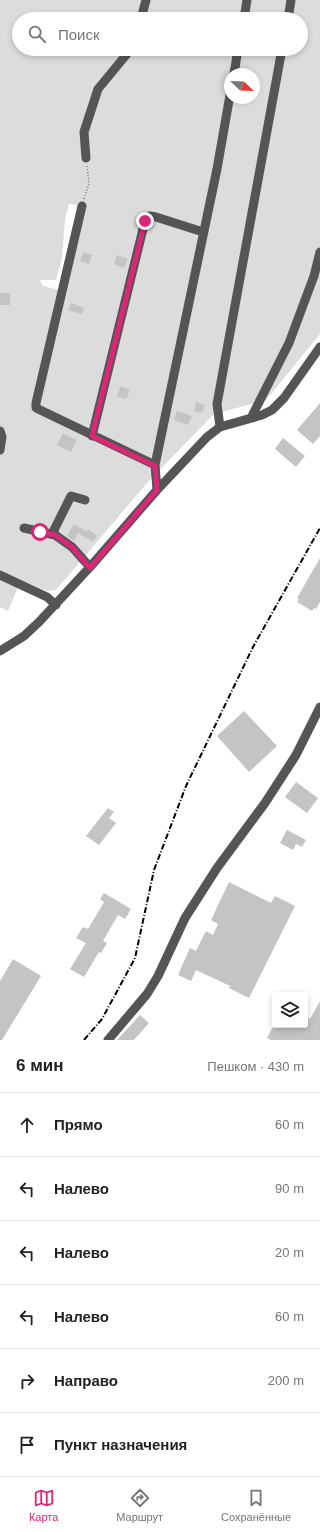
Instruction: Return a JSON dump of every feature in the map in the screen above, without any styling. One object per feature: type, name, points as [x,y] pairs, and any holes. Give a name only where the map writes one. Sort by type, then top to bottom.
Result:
[{"type":"street","points":[[143,12],[146,0]]},
{"type":"street","points":[[245,12],[247,0]]},
{"type":"street","points":[[289,12],[291,0]]},
{"type":"street","points":[[86,158],[84,132],[98,89],[124,56]]},
{"type":"street","points":[[235,68],[237,56]]},
{"type":"street","points":[[220,427],[217,404],[281,56]]},
{"type":"street","points":[[157,490],[155,466],[228,104]]},
{"type":"street","points":[[82,206],[36,408],[155,466]]},
{"type":"street","points":[[92,436],[145,221],[150,216],[156,217],[203,232]]},
{"type":"street","points":[[251,418],[289,343],[314,276],[320,252]]},
{"type":"street","points":[[0,650],[24,636],[56,605],[157,490],[207,437],[220,427],[262,415],[272,410],[284,398],[320,346]]},
{"type":"street","points":[[0,431],[2,437],[0,450]]},
{"type":"street","points":[[55,535],[54,530],[71,496],[86,500]]},
{"type":"street","points":[[24,528],[55,535],[72,547],[90,568]]},
{"type":"street","points":[[0,575],[47,597],[56,605]]},
{"type":"street","points":[[108,1040],[147,994],[158,976],[185,918],[217,868],[265,803],[296,755],[320,707]]},
{"type":"path","points":[[82,206],[89,183],[86,158]]},
{"type":"shaded area","points":[[0,0],[320,0],[320,334],[266,400],[214,414],[147,483],[56,590],[47,591],[21,580],[8,611],[0,607]],"holes":[[[69,204],[79,205],[59,290],[43,286],[40,280],[56,280],[62,258],[65,219]]]},
{"type":"building","points":[[83,252],[92,255],[89,264],[80,261]]},
{"type":"building","points":[[117,255],[128,259],[124,268],[114,264]]},
{"type":"building","points":[[0,293],[10,293],[10,305],[0,305]]},
{"type":"building","points":[[71,303],[84,308],[82,314],[68,310]]},
{"type":"building","points":[[121,386],[130,390],[126,399],[117,396]]},
{"type":"building","points":[[196,402],[205,405],[202,413],[194,411]]},
{"type":"building","points":[[320,403],[320,436],[313,444],[297,430]]},
{"type":"building","points":[[177,411],[192,416],[188,425],[174,420]]},
{"type":"building","points":[[63,433],[77,440],[71,452],[57,445]]},
{"type":"building","points":[[283,438],[305,456],[296,467],[275,449]]},
{"type":"building","points":[[74,524],[86,531],[88,529],[97,536],[93,542],[78,533],[74,541],[67,536]]},
{"type":"building","points":[[320,558],[320,602],[316,609],[314,608],[312,611],[297,602],[299,599],[297,598]]},
{"type":"building","points":[[244,711],[277,746],[249,772],[217,736]]},
{"type":"building","points":[[296,782],[318,798],[307,813],[285,797]]},
{"type":"building","points":[[108,808],[114,812],[109,818],[116,823],[99,845],[86,836]]},
{"type":"building","points":[[287,830],[306,840],[302,847],[296,844],[293,850],[280,843]]},
{"type":"building","points":[[229,882],[271,903],[275,896],[295,906],[249,998],[229,988],[230,986],[196,970],[191,981],[178,975],[190,948],[196,951],[206,931],[213,935],[218,924],[211,920]]},
{"type":"building","points":[[104,893],[131,909],[125,919],[118,915],[103,941],[107,943],[101,953],[99,952],[84,977],[70,969],[86,943],[76,938],[83,927],[88,929],[104,902],[100,899]]},
{"type":"building","points":[[13,959],[41,976],[2,1040],[0,1040],[0,981]]},
{"type":"building","points":[[320,1001],[320,1040],[271,1040],[267,1038],[272,1028],[308,1028],[308,1018],[310,1019]]},
{"type":"building","points":[[140,1015],[149,1023],[134,1040],[117,1040]]},
{"type":"railway","points":[[84,1040],[102,1019],[135,958],[154,870],[186,786],[253,647],[320,528]]},
{"type":"route","points":[[40,532],[55,535],[72,547],[90,568],[157,490],[155,466],[92,436],[145,221]]}]
